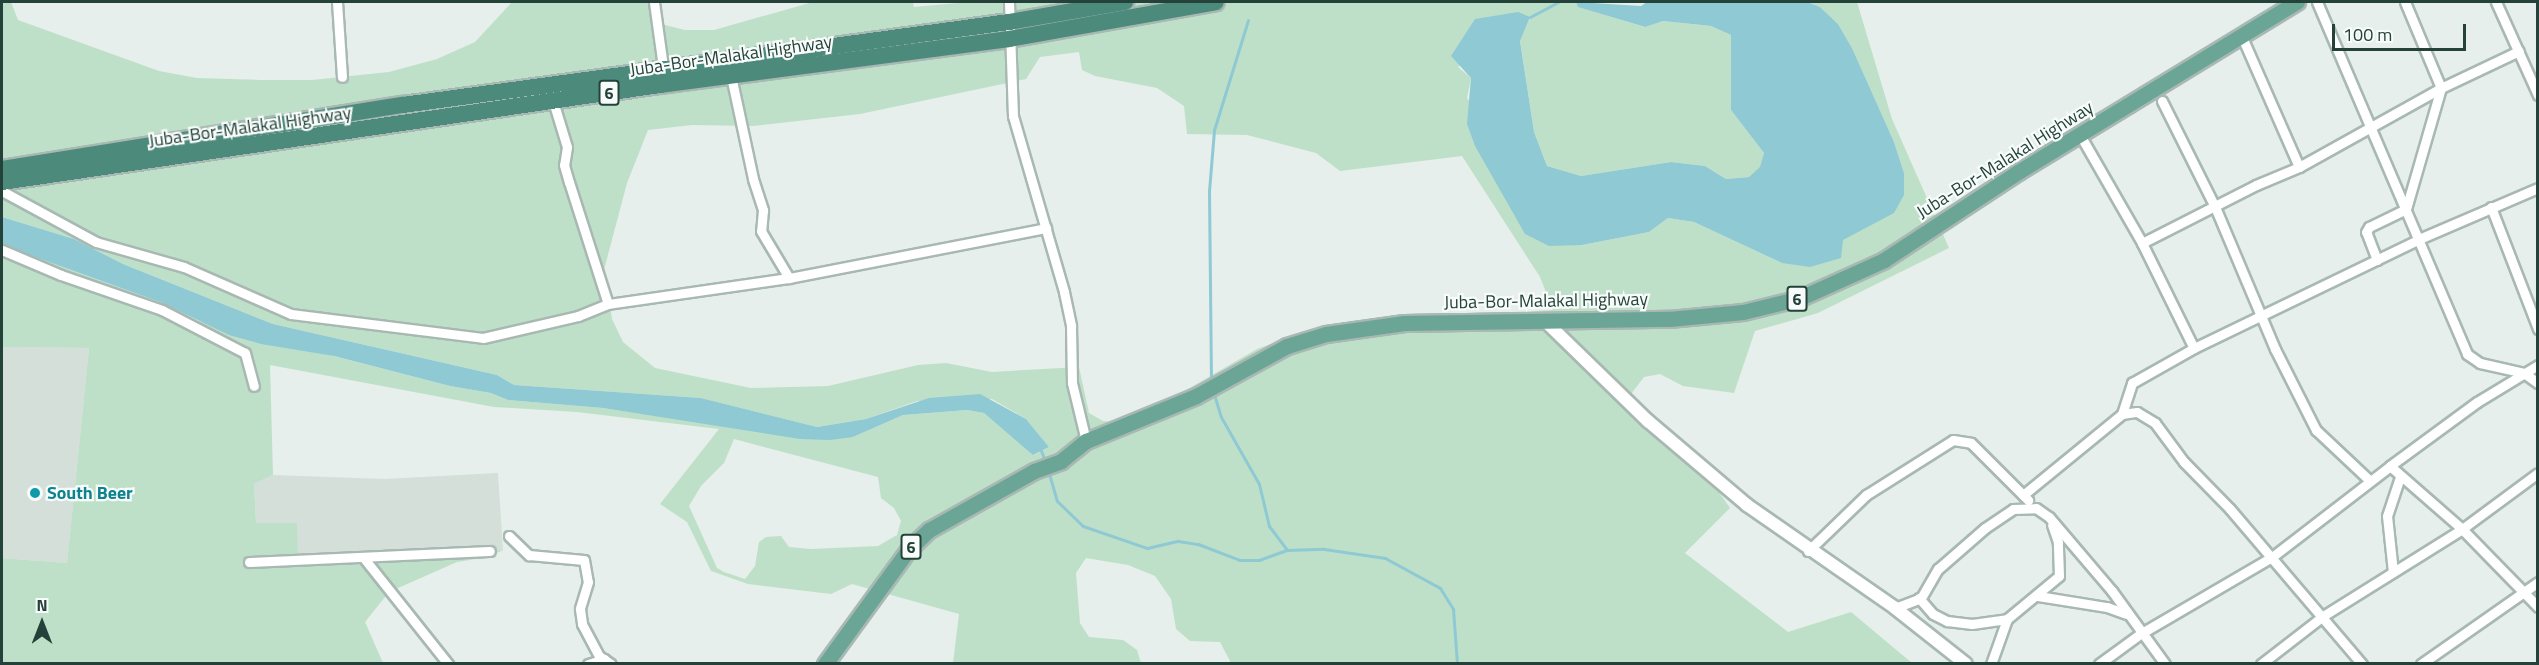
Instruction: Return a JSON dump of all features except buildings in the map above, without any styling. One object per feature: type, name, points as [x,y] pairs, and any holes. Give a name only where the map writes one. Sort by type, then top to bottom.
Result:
[{"type":"highway","name":"Juba-Bor-Malakal Highway","points":[[2,169],[663,67],[1009,22],[1125,2]]},
{"type":"highway","name":"Juba-Bor-Malakal Highway","points":[[2,182],[553,101],[1010,39],[1216,2]]},
{"type":"main road","name":"Juba-Bor-Malakal Highway","points":[[825,663],[908,550],[930,530],[1034,471],[1061,461],[1086,441],[1196,396],[1229,380],[1277,351],[1326,334],[1404,323],[1712,316],[1800,298],[1884,260],[2080,135],[2297,2]]},
{"type":"street","points":[[337,2],[342,77]]},
{"type":"street","points":[[654,2],[663,67]]},
{"type":"street","points":[[1009,2],[1013,116],[1046,228],[1071,326],[1072,383],[1086,441]]},
{"type":"street","points":[[2317,2],[2467,354],[2480,363],[2524,373],[2538,383]]},
{"type":"street","points":[[2377,260],[2366,232],[2373,224],[2406,209],[2441,88],[2405,2]]},
{"type":"street","points":[[2496,2],[2538,95]]},
{"type":"street","points":[[2242,37],[2300,168]]},
{"type":"street","points":[[2142,243],[2256,185],[2300,168],[2441,88],[2519,51]]},
{"type":"street","points":[[731,76],[753,180],[763,210],[760,231],[789,278]]},
{"type":"street","points":[[553,101],[567,147],[564,165],[608,304]]},
{"type":"street","points":[[2162,101],[2215,207],[2264,317],[2275,349],[2316,430],[2369,480]]},
{"type":"street","points":[[2080,135],[2142,243],[2194,348]]},
{"type":"street","points":[[2122,414],[2132,383],[2194,348],[2264,317],[2419,239],[2538,188]]},
{"type":"street","points":[[2,191],[96,243],[184,267],[291,314],[483,338],[578,316],[608,304],[789,278],[1046,228]]},
{"type":"street","points":[[2492,207],[2538,329]]},
{"type":"street","points":[[2,249],[61,275],[162,310],[245,353],[254,386]]},
{"type":"street","points":[[1545,321],[1648,421],[1808,551],[1895,608],[1966,663]]},
{"type":"street","points":[[2099,663],[2140,634],[2272,557],[2369,480],[2538,365]]},
{"type":"street","points":[[2023,495],[2122,414],[2137,412],[2155,423],[2184,462],[2272,557],[2362,663]]},
{"type":"street","points":[[1808,551],[1866,495],[1953,440],[1971,443],[2036,508],[2049,517],[2165,663]]},
{"type":"street","points":[[2390,466],[2462,529],[2538,607]]},
{"type":"street","points":[[2261,663],[2323,616],[2462,529],[2538,473]]},
{"type":"street","points":[[2393,572],[2387,516],[2400,477]]},
{"type":"street","points":[[1895,608],[1919,598],[1956,551],[2013,509],[2036,508]]},
{"type":"street","points":[[1919,598],[1934,614],[1947,621],[1972,624],[2007,619],[2054,583],[2061,568],[2049,517]]},
{"type":"street","points":[[509,536],[529,555],[584,560],[588,582],[580,609],[582,624],[607,661],[588,663]]},
{"type":"street","points":[[249,562],[490,551]]},
{"type":"street","points":[[363,557],[448,663]]},
{"type":"street","points":[[2421,663],[2538,582]]},
{"type":"street","points":[[2038,596],[2107,607],[2127,614]]},
{"type":"street","points":[[1991,663],[2007,619]]},
{"type":"shaded area","points":[[2,347],[89,348],[67,563],[2,558]]},
{"type":"shaded area","points":[[498,473],[503,550],[298,559],[256,523],[254,484],[273,475],[384,479]]},
{"type":"green space","points":[[2,2],[11,2],[18,20],[159,71],[197,78],[312,80],[389,72],[437,59],[475,42],[512,2],[652,2],[657,23],[685,30],[714,30],[813,2],[913,2],[914,7],[969,2],[1576,2],[1579,7],[1644,27],[1663,21],[1711,26],[1731,35],[1731,110],[1764,153],[1761,167],[1749,177],[1726,179],[1705,166],[1671,162],[1581,176],[1547,166],[1534,132],[1520,40],[1530,17],[1458,67],[1471,78],[1467,98],[1582,245],[1649,232],[1668,218],[1694,222],[1782,263],[1865,227],[1904,173],[1894,142],[1852,48],[1838,24],[1820,7],[1807,2],[1857,2],[1892,119],[1949,248],[1818,313],[1755,331],[1734,393],[1683,386],[1660,374],[1644,377],[1631,394],[1689,449],[1730,508],[1685,553],[1788,632],[1851,612],[1912,663],[1231,663],[1220,642],[1190,641],[1176,629],[1171,599],[1155,576],[1128,565],[1086,558],[1076,573],[1080,623],[1089,637],[1123,640],[1137,650],[1141,663],[953,663],[959,614],[852,584],[831,594],[748,584],[711,571],[687,522],[660,504],[719,429],[577,412],[494,407],[270,365],[273,475],[254,484],[256,523],[297,523],[298,559],[503,550],[489,557],[457,562],[389,592],[365,622],[383,663],[2,663],[2,558],[67,563],[89,348],[2,347],[2,245],[160,302],[198,321],[450,386],[491,393],[508,400],[603,408],[762,431],[853,437],[903,415],[967,410],[984,413],[1034,455],[1049,447],[1026,419],[992,399],[917,401],[866,419],[817,427],[701,398],[514,385],[497,375],[273,324],[123,264],[74,239],[2,217]],"holes":[[[1079,52],[1082,70],[1095,76],[1157,88],[1184,106],[1187,134],[1247,135],[1316,153],[1340,171],[1462,156],[1540,277],[1553,310],[1414,317],[1297,334],[1257,349],[1181,393],[1113,422],[1103,421],[1089,413],[1079,367],[992,372],[946,363],[918,365],[828,386],[751,388],[655,368],[623,342],[612,319],[604,270],[627,183],[648,130],[692,125],[753,126],[860,114],[1026,79],[1040,57]],[[734,439],[878,477],[881,498],[894,508],[901,521],[897,535],[878,546],[811,549],[789,547],[781,536],[766,537],[759,542],[755,566],[745,579],[717,568],[689,506],[701,486],[724,463]]]},
{"type":"water","points":[[1576,2],[1641,6],[1647,2],[1807,2],[1820,7],[1838,24],[1852,48],[1894,142],[1904,173],[1904,195],[1894,213],[1843,240],[1841,258],[1810,267],[1782,263],[1694,222],[1668,218],[1649,232],[1582,245],[1549,246],[1525,234],[1475,146],[1467,124],[1471,78],[1451,56],[1475,19],[1518,12],[1530,17],[1520,41],[1534,132],[1547,166],[1581,176],[1671,162],[1705,166],[1726,179],[1749,177],[1760,167],[1764,153],[1731,110],[1731,35],[1711,26],[1663,21],[1645,27],[1578,7]]},
{"type":"water","points":[[2,217],[74,239],[123,264],[273,324],[497,375],[514,385],[701,398],[817,427],[866,419],[929,398],[980,394],[1026,419],[1049,447],[1033,455],[984,413],[967,410],[903,415],[853,437],[830,440],[800,439],[603,408],[508,400],[491,393],[450,386],[334,356],[261,344],[229,335],[160,302],[2,245]]},
{"type":"waterway","points":[[1530,17],[1558,2]]},
{"type":"waterway","points":[[1211,382],[1209,191],[1214,130],[1248,20]]},
{"type":"waterway","points":[[1213,391],[1221,417],[1259,484],[1269,526],[1287,550]]},
{"type":"waterway","points":[[1040,448],[1045,461]]},
{"type":"waterway","points":[[1048,470],[1057,501],[1083,526],[1147,548],[1178,541],[1198,544],[1240,560],[1259,560],[1287,550],[1324,549],[1385,558],[1440,588],[1453,609],[1457,664]]},
{"type":"place","name":"South Beer","points":[[35,493]]}]
